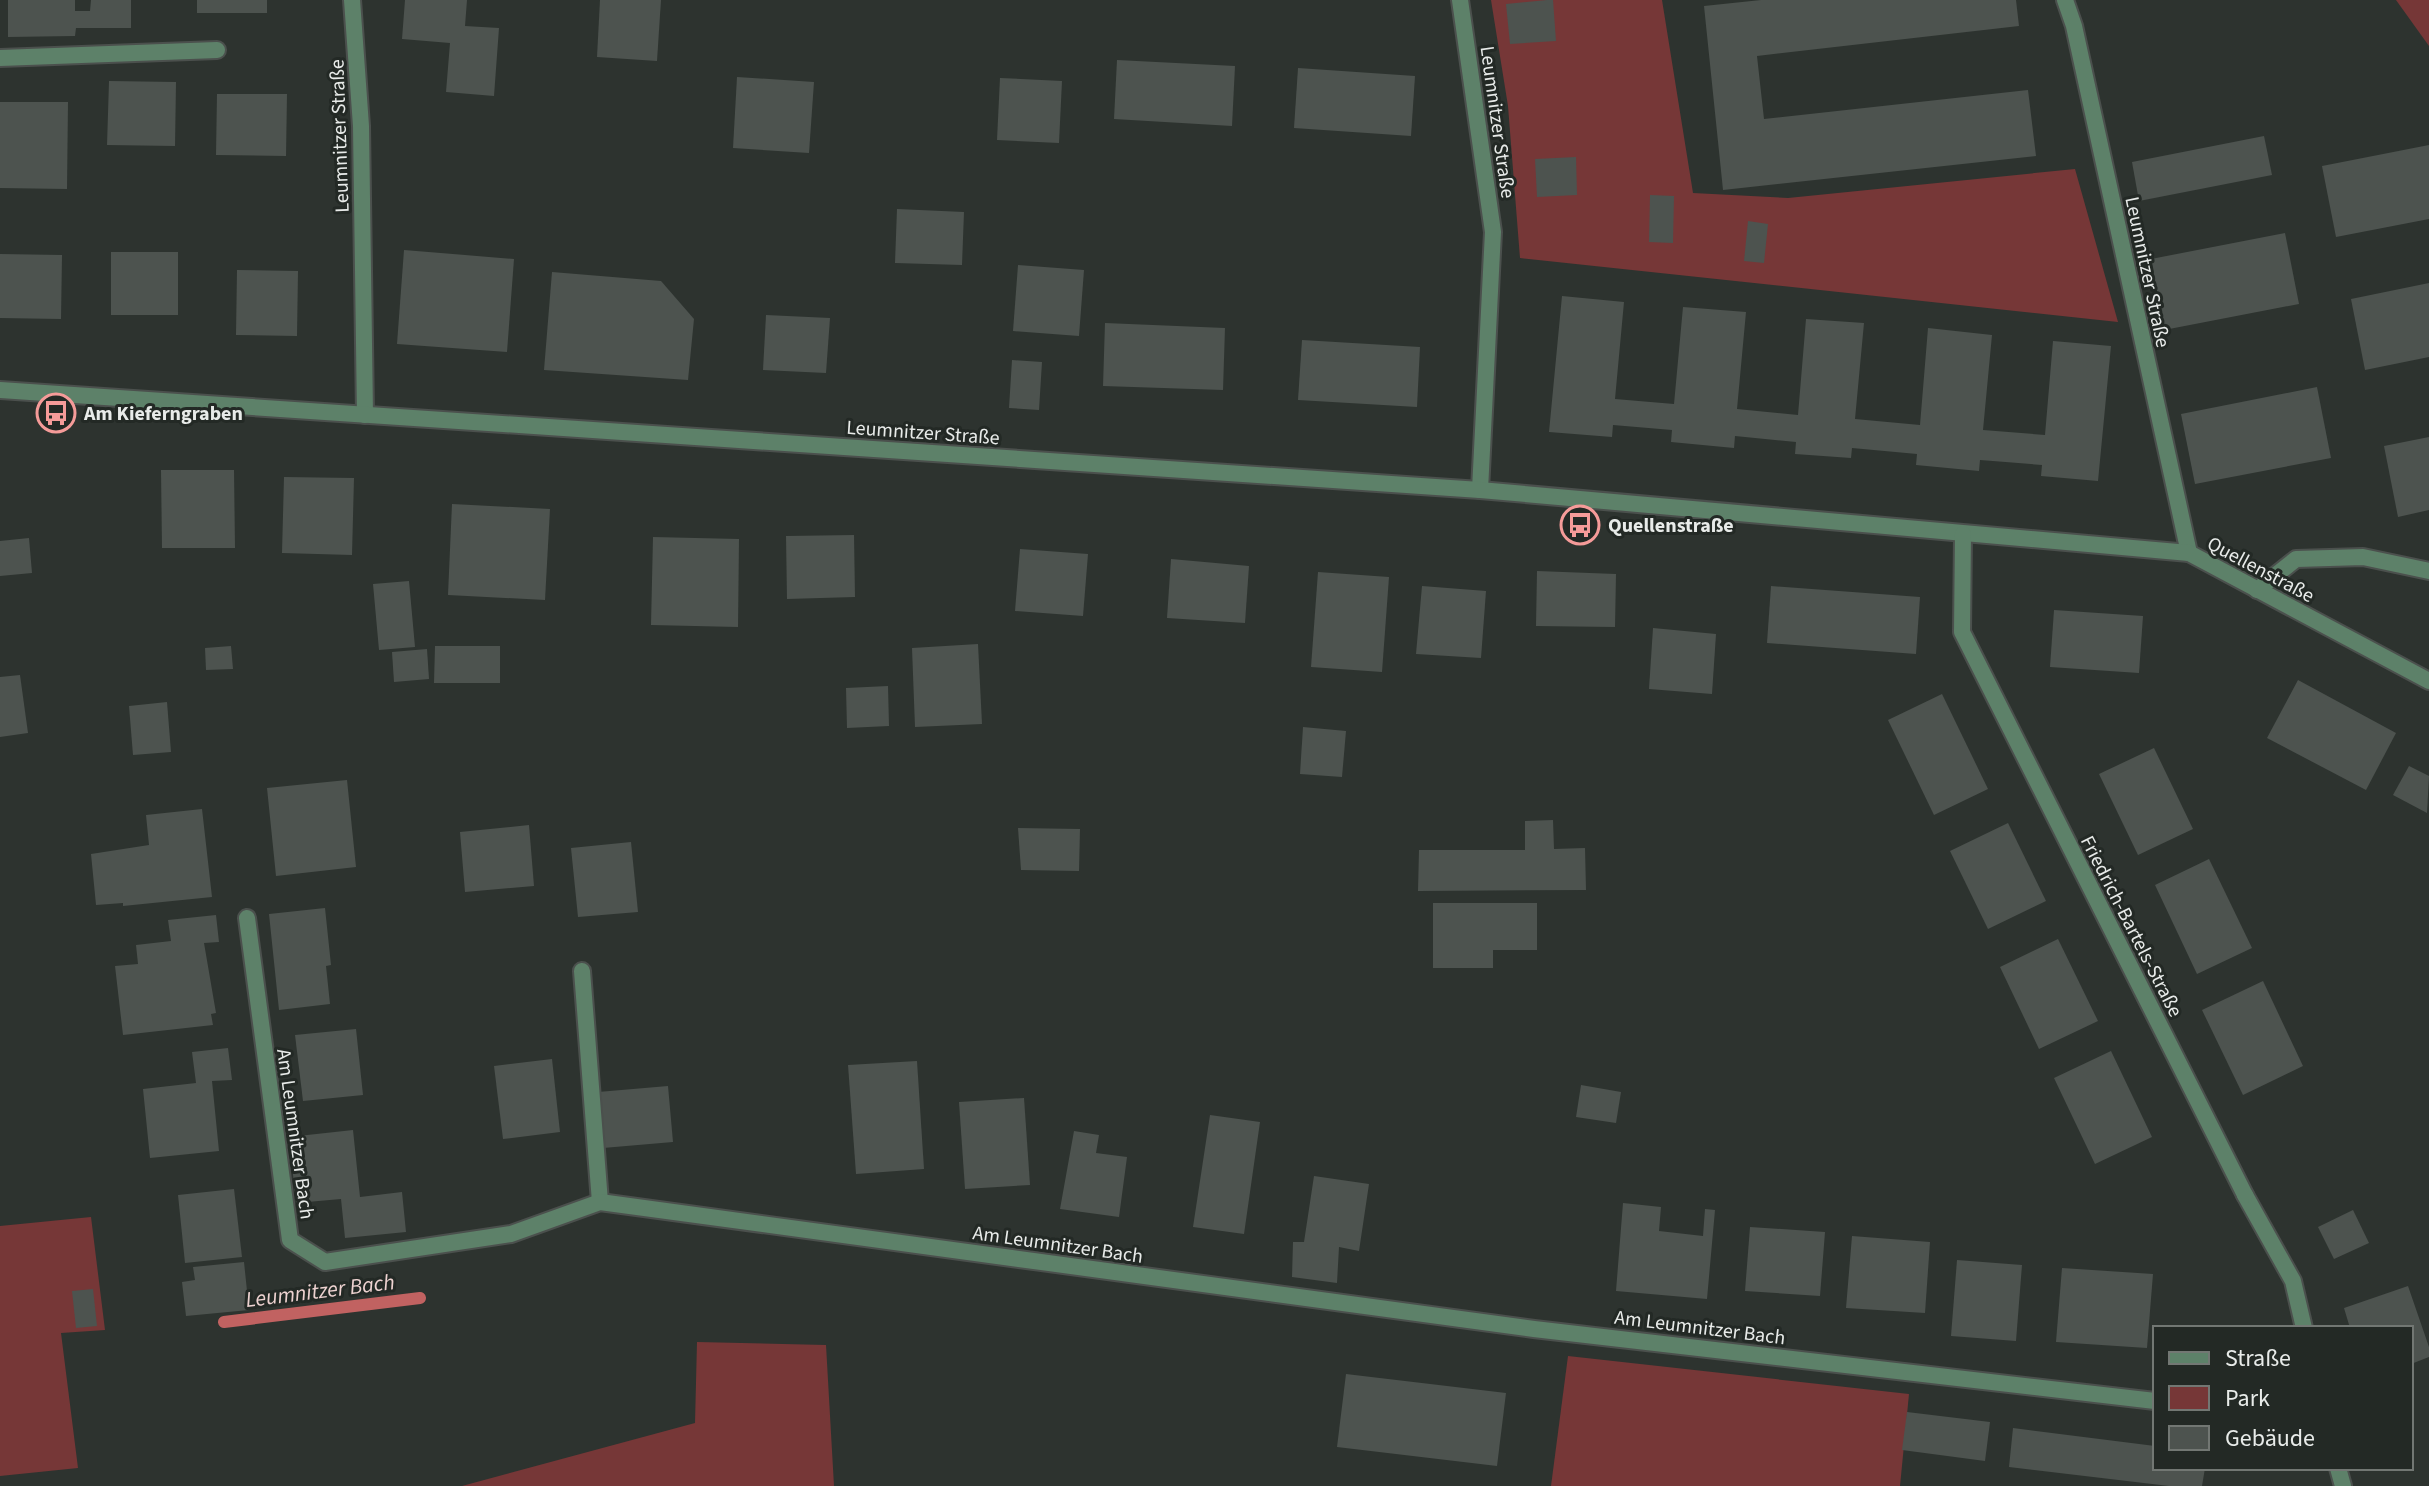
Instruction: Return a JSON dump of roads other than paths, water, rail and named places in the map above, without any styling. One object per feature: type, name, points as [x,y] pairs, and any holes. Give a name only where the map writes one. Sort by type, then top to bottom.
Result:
[{"type":"street","name":"Leumnitzer Straße","points":[[352,0],[361,126],[365,415]]},
{"type":"street","name":"Leumnitzer Straße","points":[[1450,0],[1460,0],[1493,232],[1480,490]]},
{"type":"street","name":"Leumnitzer Straße","points":[[2065,0],[2074,26],[2189,553]]},
{"type":"street","points":[[0,58],[217,50]]},
{"type":"street","name":"Leumnitzer Straße","points":[[0,390],[1480,490],[1963,534]]},
{"type":"street","name":"Quellenstraße","points":[[1963,534],[2189,553],[2429,681]]},
{"type":"street","name":"Friedrich-Bartels-Straße","points":[[1963,534],[1962,632],[2245,1195],[2293,1281],[2304,1326]]},
{"type":"street","points":[[2257,590],[2296,559],[2363,557],[2429,571]]},
{"type":"street","name":"Am Leumnitzer Bach","points":[[247,918],[290,1240],[325,1262],[511,1234],[600,1202],[1534,1329],[2153,1401]]},
{"type":"street","points":[[582,971],[600,1202]]},
{"type":"waterway","name":"Leumnitzer Bach","points":[[224,1322],[420,1298]]},
{"type":"place","name":"Am Kieferngraben","points":[[56,413]]},
{"type":"place","name":"Quellenstraße","points":[[1580,525]]}]
